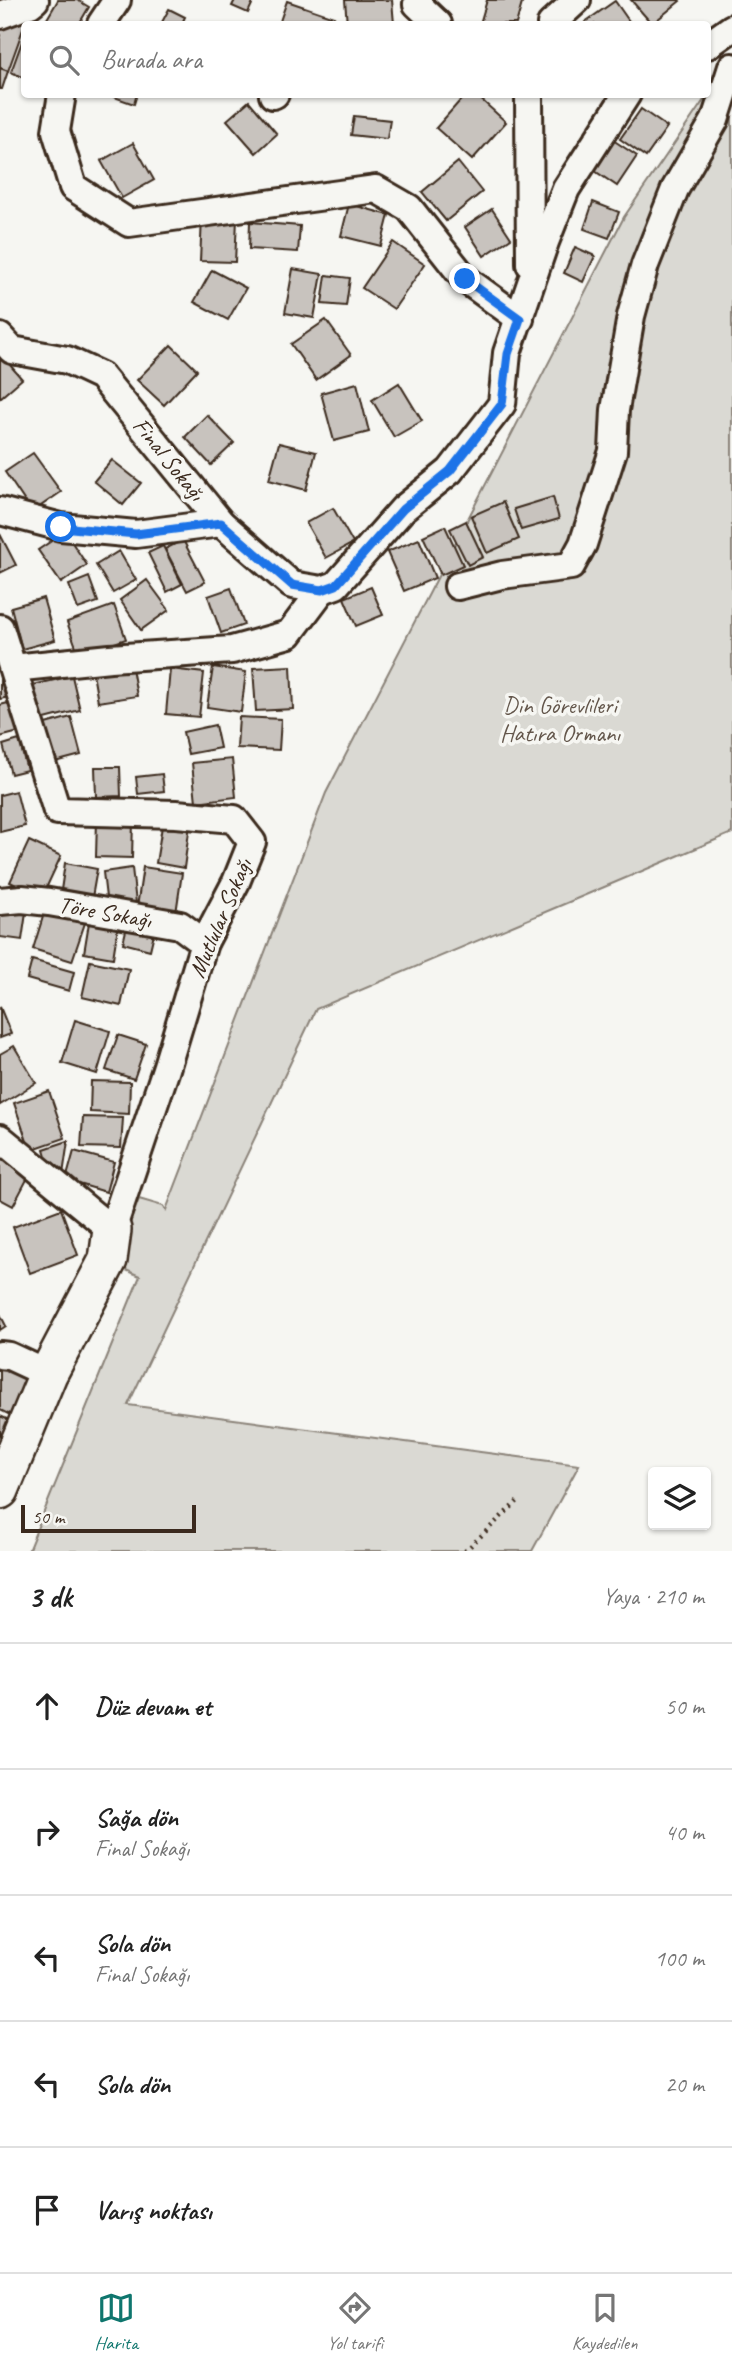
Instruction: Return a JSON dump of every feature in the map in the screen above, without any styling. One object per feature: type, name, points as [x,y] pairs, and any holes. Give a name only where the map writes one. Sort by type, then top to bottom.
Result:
[{"type":"street","points":[[0,15],[35,0]]},
{"type":"street","points":[[103,21],[117,0]]},
{"type":"street","points":[[418,0],[417,4],[435,21]]},
{"type":"street","points":[[554,21],[577,0]]},
{"type":"street","points":[[711,43],[732,28]]},
{"type":"street","points":[[458,586],[502,575],[571,566],[583,544],[613,450],[615,410],[631,316],[645,265],[675,189],[715,120],[732,67]]},
{"type":"street","points":[[61,98],[56,131],[73,187],[130,223],[376,189],[409,208],[465,279],[520,319]]},
{"type":"street","points":[[529,98],[530,289]]},
{"type":"street","points":[[0,628],[13,668],[232,650],[289,634],[322,590],[336,585],[403,509],[450,471],[502,404],[508,354],[545,242],[566,189],[624,98]]},
{"type":"street","name":"Final Sokağı","points":[[0,337],[12,351],[67,360],[102,376],[221,523],[292,585],[322,590]]},
{"type":"street","points":[[0,511],[61,527],[136,534],[221,523]]},
{"type":"street","name":"Mutlular Sokağı","points":[[13,668],[57,811],[176,814],[233,819],[252,842],[236,882],[204,943],[166,1069],[112,1230]]},
{"type":"street","name":"Töre Sokağı","points":[[0,901],[22,899],[49,902],[180,925],[204,943]]},
{"type":"street","points":[[0,1138],[112,1230],[108,1260],[47,1374],[0,1490]]},
{"type":"street","points":[[0,1355],[9,1356],[47,1374]]},
{"type":"path","points":[[465,1551],[519,1500]]},
{"type":"green space","name":"Din Görevlileri Hatıra Ormanı","points":[[732,59],[732,833],[316,1009],[128,1405],[579,1465],[532,1551],[28,1551],[140,1276],[114,1265],[139,1199],[163,1206],[166,1210],[326,793],[624,217],[705,98],[711,98],[711,90]]},
{"type":"building","points":[[58,0],[77,0],[89,7],[81,21],[46,21]]},
{"type":"building","points":[[235,0],[254,0],[248,13],[232,6]]},
{"type":"building","points":[[345,0],[392,0],[394,21],[347,21]]},
{"type":"building","points":[[487,0],[523,0],[517,21],[481,21]]},
{"type":"building","points":[[631,0],[680,1],[656,21],[649,21]]},
{"type":"building","points":[[287,1],[334,17],[332,21],[280,21]]},
{"type":"building","points":[[615,1],[629,21],[586,21]]},
{"type":"building","points":[[169,9],[185,17],[183,21],[163,21]]},
{"type":"building","points":[[21,22],[21,35],[8,71],[0,68],[0,27]]},
{"type":"building","points":[[21,44],[21,77],[11,72]]},
{"type":"building","points":[[0,68],[8,71],[2,89],[0,89]]},
{"type":"building","points":[[117,98],[136,98],[134,104]]},
{"type":"building","points":[[462,98],[479,98],[506,122],[472,160],[436,128]]},
{"type":"building","points":[[249,101],[277,134],[256,153],[227,120]]},
{"type":"building","points":[[641,109],[667,127],[646,157],[620,139]]},
{"type":"building","points":[[354,116],[390,120],[387,139],[351,135]]},
{"type":"building","points":[[613,140],[637,156],[617,186],[592,169]]},
{"type":"building","points":[[133,143],[154,180],[122,198],[101,161]]},
{"type":"building","points":[[458,162],[482,192],[446,221],[422,192]]},
{"type":"building","points":[[593,202],[619,212],[609,238],[584,229]]},
{"type":"building","points":[[349,204],[389,215],[381,246],[341,236]]},
{"type":"building","points":[[492,209],[511,238],[484,256],[465,227]]},
{"type":"building","points":[[202,218],[237,219],[235,262],[200,261]]},
{"type":"building","points":[[250,222],[300,226],[298,252],[249,249]]},
{"type":"building","points":[[393,242],[425,264],[394,309],[362,288]]},
{"type":"building","points":[[575,247],[595,256],[583,282],[564,273]]},
{"type":"building","points":[[293,269],[322,274],[314,318],[285,313]]},
{"type":"building","points":[[212,270],[246,288],[228,320],[194,302]]},
{"type":"building","points":[[326,275],[350,278],[346,306],[322,304]]},
{"type":"building","points":[[326,320],[351,355],[316,380],[291,344]]},
{"type":"building","points":[[171,345],[197,370],[164,405],[137,380]]},
{"type":"building","points":[[3,357],[22,379],[0,398],[0,359]]},
{"type":"building","points":[[357,383],[369,432],[334,441],[321,393]]},
{"type":"building","points":[[399,383],[422,421],[394,437],[372,400]]},
{"type":"building","points":[[207,415],[234,443],[211,465],[185,437]]},
{"type":"building","points":[[279,443],[316,452],[306,490],[269,480]]},
{"type":"building","points":[[33,453],[61,492],[32,512],[5,472]]},
{"type":"building","points":[[112,460],[141,483],[123,505],[94,481]]},
{"type":"building","points":[[553,497],[559,519],[521,530],[514,509]]},
{"type":"building","points":[[503,502],[519,539],[487,553],[471,516]]},
{"type":"building","points":[[333,508],[353,543],[326,558],[306,523]]},
{"type":"building","points":[[466,521],[483,557],[468,565],[450,529]]},
{"type":"building","points":[[445,526],[463,565],[441,575],[423,536]]},
{"type":"building","points":[[65,532],[87,565],[61,583],[38,550]]},
{"type":"building","points":[[0,534],[16,565],[0,573]]},
{"type":"building","points":[[419,539],[435,578],[404,591],[387,552]]},
{"type":"building","points":[[183,540],[205,582],[187,591],[165,549]]},
{"type":"building","points":[[163,546],[182,584],[167,592],[148,553]]},
{"type":"building","points":[[119,551],[136,580],[113,593],[96,565]]},
{"type":"building","points":[[89,577],[98,602],[78,609],[69,585]]},
{"type":"building","points":[[147,580],[169,610],[141,630],[120,600]]},
{"type":"building","points":[[371,587],[383,615],[356,626],[344,598]]},
{"type":"building","points":[[231,588],[244,625],[221,633],[208,596]]},
{"type":"building","points":[[43,598],[55,640],[22,649],[11,607]]},
{"type":"building","points":[[114,605],[126,639],[79,655],[67,622]]},
{"type":"building","points":[[0,659],[9,697],[0,699]]},
{"type":"building","points":[[131,662],[137,696],[98,702],[92,668]]},
{"type":"building","points":[[291,666],[293,709],[256,711],[253,668]]},
{"type":"building","points":[[213,667],[246,672],[241,712],[207,707]]},
{"type":"building","points":[[170,669],[204,673],[199,717],[166,714]]},
{"type":"building","points":[[72,676],[80,710],[41,720],[33,685]]},
{"type":"building","points":[[12,702],[19,732],[0,737],[0,705]]},
{"type":"building","points":[[71,717],[81,755],[47,764],[38,726]]},
{"type":"building","points":[[239,717],[281,719],[279,750],[237,748]]},
{"type":"building","points":[[215,725],[220,748],[188,754],[183,732]]},
{"type":"building","points":[[19,740],[27,770],[11,774],[3,745]]},
{"type":"building","points":[[232,759],[236,797],[196,802],[192,763]]},
{"type":"building","points":[[95,767],[120,767],[121,796],[96,797]]},
{"type":"building","points":[[162,774],[164,791],[138,794],[136,777]]},
{"type":"building","points":[[16,791],[25,826],[0,832],[0,795]]},
{"type":"building","points":[[97,819],[133,820],[132,858],[96,857]]},
{"type":"building","points":[[163,820],[190,824],[184,868],[156,863]]},
{"type":"building","points":[[29,841],[61,856],[42,897],[10,882]]},
{"type":"building","points":[[65,863],[97,869],[91,903],[60,897]]},
{"type":"building","points":[[143,867],[182,873],[176,913],[137,907]]},
{"type":"building","points":[[132,868],[136,903],[107,906],[103,872]]},
{"type":"building","points":[[46,907],[86,920],[72,961],[33,949]]},
{"type":"building","points":[[0,909],[26,913],[22,940],[0,937]]},
{"type":"building","points":[[90,916],[119,920],[113,958],[84,953]]},
{"type":"building","points":[[128,922],[155,929],[150,950],[123,943]]},
{"type":"building","points":[[32,960],[74,972],[69,991],[27,979]]},
{"type":"building","points":[[90,961],[129,969],[121,1006],[82,997]]},
{"type":"building","points":[[0,1007],[11,1034],[0,1038]]},
{"type":"building","points":[[75,1020],[110,1031],[97,1074],[62,1063]]},
{"type":"building","points":[[118,1035],[146,1044],[134,1079],[106,1070]]},
{"type":"building","points":[[14,1046],[36,1083],[0,1105],[0,1054]]},
{"type":"building","points":[[91,1081],[130,1082],[129,1114],[90,1112]]},
{"type":"building","points":[[49,1091],[65,1138],[30,1150],[14,1103]]},
{"type":"building","points":[[83,1117],[123,1118],[121,1148],[81,1147]]},
{"type":"building","points":[[68,1141],[62,1181],[52,1176],[44,1149]]},
{"type":"building","points":[[74,1151],[114,1162],[106,1192],[66,1180]]},
{"type":"building","points":[[0,1154],[32,1170],[13,1206],[0,1199]]},
{"type":"building","points":[[61,1209],[78,1255],[30,1273],[13,1227]]},
{"type":"building","points":[[0,1314],[6,1326],[0,1330]]},
{"type":"building","points":[[0,1362],[28,1374],[10,1415],[0,1410]]},
{"type":"building","points":[[0,1416],[9,1420],[0,1440]]},
{"type":"route","points":[[61,527],[136,534],[221,523],[292,585],[322,590],[336,585],[403,509],[450,471],[502,404],[508,354],[520,319],[465,279]]}]
